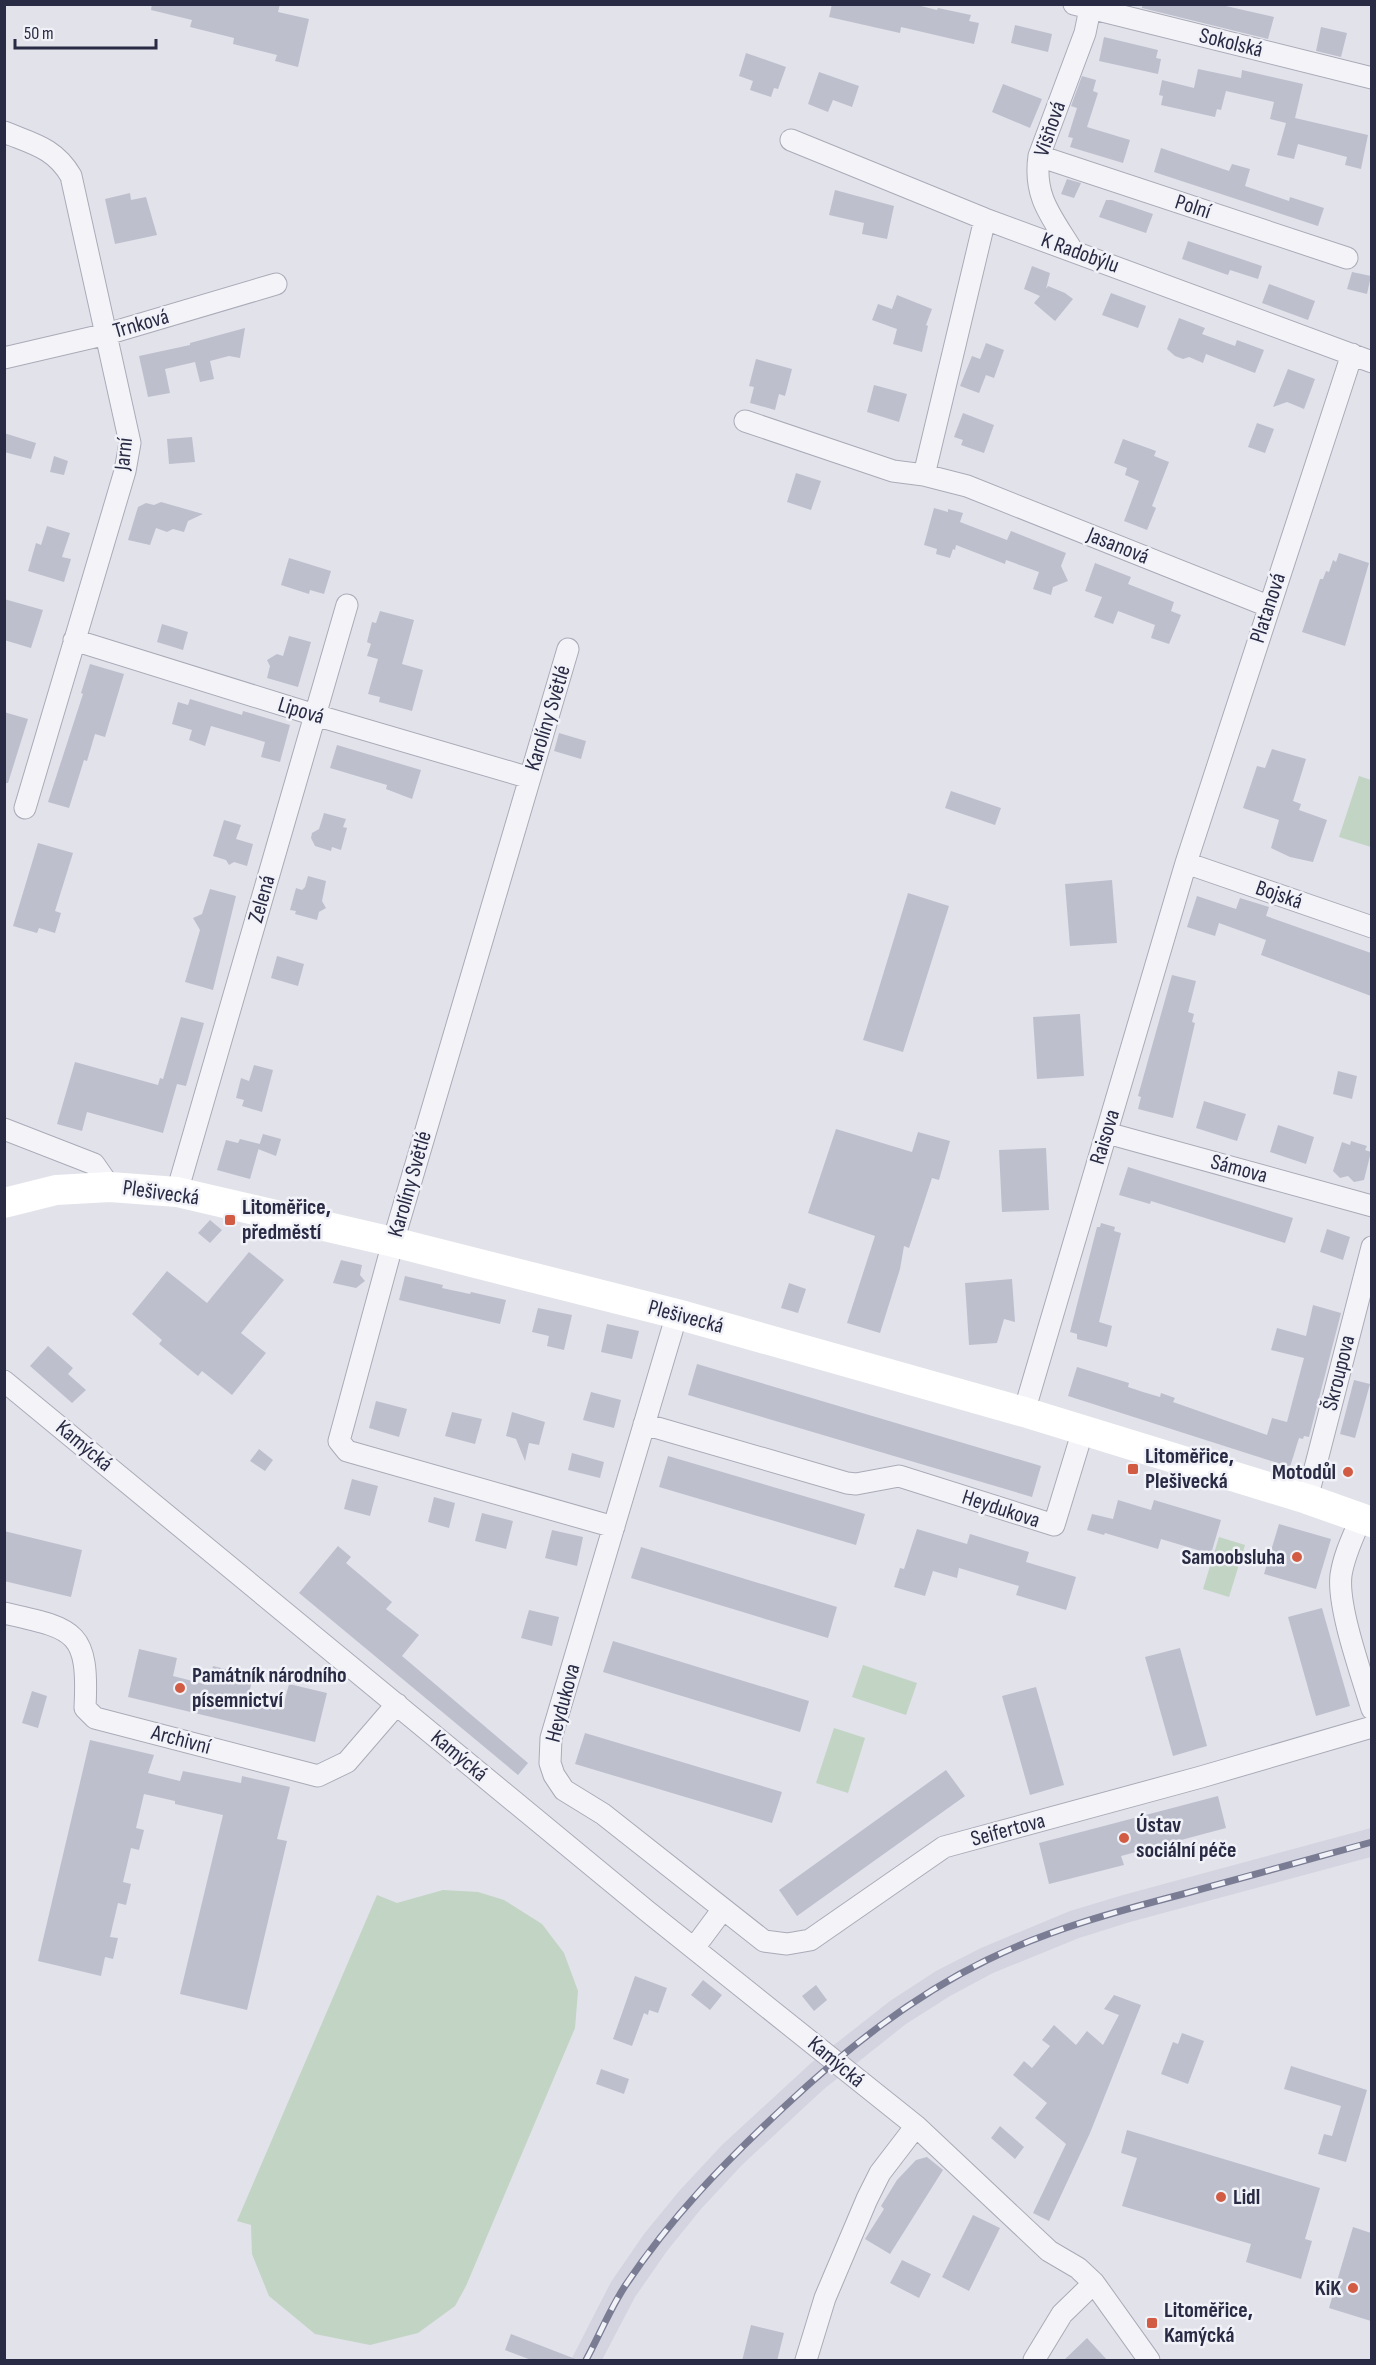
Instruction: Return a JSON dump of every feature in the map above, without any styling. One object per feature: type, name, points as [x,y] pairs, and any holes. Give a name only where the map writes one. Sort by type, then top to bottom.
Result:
[{"type":"street","name":"Sokolská","points":[[1085,6],[1371,78]]},
{"type":"street","name":"Višňová","points":[[1072,250],[1038,189],[1039,156],[1085,33],[1085,6]]},
{"type":"street","name":"Jarní","points":[[4,132],[51,152],[63,161],[71,176],[130,443],[124,471],[25,808]]},
{"type":"street","name":"K Radobýlu","points":[[791,140],[985,219],[1371,362]]},
{"type":"street","name":"Polní","points":[[1039,156],[1347,258]]},
{"type":"street","points":[[924,475],[985,219]]},
{"type":"street","name":"Trnková","points":[[4,358],[106,334],[276,284]]},
{"type":"street","name":"Platanová","points":[[1186,863],[1352,354]]},
{"type":"street","name":"Jasanová","points":[[745,421],[893,471],[924,475],[967,486],[1268,606]]},
{"type":"street","name":"Zelená","points":[[177,1192],[347,605]]},
{"type":"street","name":"Lipová","points":[[74,640],[315,715],[530,777]]},
{"type":"street","name":"Karolíny Světlé","points":[[568,650],[393,1242],[339,1441],[347,1451],[614,1527]]},
{"type":"street","name":"Bojská","points":[[1186,863],[1371,927]]},
{"type":"street","name":"Raisova","points":[[1024,1412],[1186,863]]},
{"type":"street","name":"Plešivecká","points":[[4,1129],[94,1164],[110,1187],[177,1192],[393,1242],[676,1314],[1024,1412],[1306,1499],[1366,1520]]},
{"type":"street","name":"Sámova","points":[[1107,1133],[1371,1206]]},
{"type":"street","points":[[4,1203],[56,1190],[110,1187]]},
{"type":"street","name":"Škroupova","points":[[1306,1499],[1371,1247]]},
{"type":"street","name":"Heydukova","points":[[676,1314],[551,1738],[550,1763],[554,1775],[564,1790],[603,1814],[723,1909]]},
{"type":"street","name":"Kamýcká","points":[[4,1381],[638,1904],[824,2052],[879,2099],[916,2126],[1049,2251],[1078,2268],[1094,2283],[1149,2361]]},
{"type":"street","name":"Heydukova","points":[[644,1424],[847,1483],[856,1484],[899,1476],[1054,1526],[1083,1430]]},
{"type":"street","points":[[1366,1520],[1345,1556],[1341,1577],[1341,1597],[1371,1709]]},
{"type":"street","name":"Archivní","points":[[4,1613],[56,1625],[81,1646],[85,1656],[85,1708],[95,1718],[318,1776],[347,1762],[397,1704]]},
{"type":"street","name":"Seifertova","points":[[723,1909],[764,1941],[787,1944],[810,1940],[944,1847],[1201,1778],[1371,1727]]},
{"type":"street","points":[[694,1948],[723,1909]]},
{"type":"street","points":[[806,2361],[825,2298],[867,2199],[880,2173],[916,2126]]},
{"type":"street","points":[[1034,2361],[1062,2314],[1094,2283]]},
{"type":"shaded area","points":[[1371,1828],[1371,1857],[1079,1938],[993,1973],[950,1996],[906,2024],[824,2089],[742,2165],[701,2209],[667,2251],[635,2297],[602,2360],[571,2360],[611,2282],[644,2234],[680,2190],[722,2145],[811,2063],[890,2001],[936,1971],[981,1948],[1070,1911]]},
{"type":"green space","points":[[1359,776],[1371,780],[1371,847],[1339,837]]},
{"type":"green space","points":[[1219,1537],[1245,1545],[1229,1597],[1203,1589]]},
{"type":"green space","points":[[863,1665],[917,1683],[906,1715],[852,1697]]},
{"type":"green space","points":[[834,1728],[865,1738],[848,1793],[816,1783]]},
{"type":"green space","points":[[443,1890],[478,1892],[504,1900],[542,1924],[564,1953],[578,1991],[575,2028],[466,2286],[455,2306],[418,2333],[370,2345],[315,2334],[269,2296],[252,2254],[251,2225],[237,2221],[377,1895],[397,1903]]},
{"type":"building","points":[[152,4],[280,4],[278,12],[309,19],[298,67],[275,61],[277,55],[233,44],[234,38],[190,27],[192,20],[151,10]]},
{"type":"building","points":[[832,4],[913,4],[971,15],[969,21],[979,23],[974,44],[901,27],[900,33],[829,17]]},
{"type":"building","points":[[1142,4],[1217,4],[1274,17],[1268,39],[1142,8]]},
{"type":"building","points":[[1015,25],[1052,34],[1048,52],[1011,43]]},
{"type":"building","points":[[1321,27],[1347,33],[1341,57],[1316,51]]},
{"type":"building","points":[[1104,37],[1158,50],[1156,58],[1161,59],[1158,74],[1099,61]]},
{"type":"building","points":[[746,53],[786,67],[778,89],[774,88],[771,97],[750,90],[753,81],[739,76]]},
{"type":"building","points":[[1198,69],[1241,78],[1242,70],[1303,84],[1295,118],[1368,135],[1361,169],[1345,165],[1347,157],[1298,144],[1294,159],[1277,155],[1286,123],[1270,119],[1274,102],[1226,91],[1221,110],[1217,109],[1215,117],[1161,105],[1163,96],[1159,95],[1162,80],[1194,88]]},
{"type":"building","points":[[819,72],[859,86],[852,107],[833,100],[828,112],[808,104]]},
{"type":"building","points":[[1082,76],[1096,80],[1093,91],[1098,93],[1087,127],[1130,140],[1123,163],[1070,147],[1073,138],[1068,137],[1077,108],[1071,106]]},
{"type":"building","points":[[1003,84],[1042,99],[1030,128],[992,112]]},
{"type":"building","points":[[1161,148],[1229,171],[1232,164],[1250,169],[1245,186],[1289,201],[1290,197],[1324,208],[1318,226],[1154,172]]},
{"type":"building","points":[[1067,179],[1081,183],[1074,198],[1061,194]]},
{"type":"building","points":[[835,190],[894,206],[887,239],[862,234],[864,223],[829,215]]},
{"type":"building","points":[[130,193],[131,200],[146,197],[157,235],[115,244],[105,199]]},
{"type":"building","points":[[1106,200],[1153,214],[1146,233],[1099,217]]},
{"type":"building","points":[[1188,241],[1262,266],[1258,279],[1230,270],[1228,275],[1182,259]]},
{"type":"building","points":[[1032,266],[1050,273],[1046,289],[1048,286],[1073,299],[1055,321],[1034,303],[1040,296],[1024,289]]},
{"type":"building","points":[[1352,272],[1371,276],[1367,294],[1347,289]]},
{"type":"building","points":[[1269,284],[1315,301],[1308,320],[1262,303]]},
{"type":"building","points":[[1111,293],[1146,306],[1138,328],[1102,315]]},
{"type":"building","points":[[897,295],[932,309],[926,325],[928,326],[922,352],[893,344],[897,329],[872,320],[878,304],[892,309]]},
{"type":"building","points":[[1179,318],[1205,328],[1202,334],[1235,346],[1237,340],[1264,350],[1255,373],[1206,354],[1203,363],[1189,357],[1183,359],[1175,356],[1167,349]]},
{"type":"building","points":[[245,328],[240,358],[229,356],[210,361],[214,379],[200,382],[195,362],[165,369],[170,393],[148,397],[139,356],[190,345],[190,343]]},
{"type":"building","points":[[986,343],[1004,350],[994,378],[986,375],[979,393],[960,386],[972,356],[980,359]]},
{"type":"building","points":[[756,359],[792,369],[785,396],[779,394],[775,410],[750,403],[754,387],[749,386]]},
{"type":"building","points":[[1288,369],[1315,379],[1304,409],[1287,402],[1273,407]]},
{"type":"building","points":[[874,385],[907,394],[899,422],[867,412]]},
{"type":"building","points":[[963,413],[994,425],[984,453],[961,445],[963,440],[954,437]]},
{"type":"building","points":[[1257,423],[1274,429],[1265,453],[1248,447]]},
{"type":"building","points":[[4,433],[36,443],[31,459],[4,452]]},
{"type":"building","points":[[192,437],[195,462],[169,464],[167,439]]},
{"type":"building","points":[[1123,439],[1156,451],[1154,456],[1169,462],[1152,506],[1156,508],[1147,530],[1124,521],[1139,481],[1125,475],[1127,468],[1114,463]]},
{"type":"building","points":[[54,456],[68,461],[64,475],[50,472]]},
{"type":"building","points":[[796,473],[821,481],[811,510],[787,502]]},
{"type":"building","points":[[161,502],[203,514],[188,521],[184,532],[173,529],[167,532],[156,528],[150,545],[128,540],[138,507],[146,503],[154,505]]},
{"type":"building","points":[[934,508],[963,513],[960,522],[1007,540],[1011,531],[1066,553],[1061,566],[1068,581],[1053,587],[1051,595],[1033,589],[1039,572],[1006,560],[1005,564],[956,545],[950,558],[936,554],[937,549],[924,545]]},
{"type":"building","points":[[47,526],[70,533],[62,557],[71,559],[64,582],[28,571],[36,543],[41,545]]},
{"type":"building","points":[[1339,553],[1369,563],[1345,646],[1302,632],[1320,579],[1323,579],[1326,571],[1329,572],[1333,560],[1336,562]]},
{"type":"building","points":[[289,558],[331,571],[324,594],[310,590],[309,594],[281,585]]},
{"type":"building","points":[[1095,563],[1131,577],[1128,584],[1174,602],[1171,611],[1181,615],[1169,644],[1151,638],[1155,625],[1118,611],[1113,624],[1094,617],[1102,597],[1085,591]]},
{"type":"building","points":[[4,599],[43,610],[31,648],[4,640]]},
{"type":"building","points":[[380,611],[414,620],[402,664],[423,670],[412,711],[379,702],[380,697],[368,694],[378,659],[367,656],[371,644],[367,642],[372,622],[376,623]]},
{"type":"building","points":[[162,624],[188,632],[183,650],[157,642]]},
{"type":"building","points":[[289,636],[311,642],[298,687],[267,678],[270,666],[267,660],[277,654],[283,656]]},
{"type":"building","points":[[90,664],[124,674],[105,737],[95,734],[69,808],[48,802],[83,694],[81,693]]},
{"type":"building","points":[[190,699],[242,715],[243,711],[290,725],[280,762],[261,757],[265,742],[211,726],[205,746],[189,740],[192,730],[172,724],[178,702],[188,705]]},
{"type":"building","points":[[4,712],[28,719],[8,783],[4,783]]},
{"type":"building","points":[[559,733],[586,741],[581,759],[554,751]]},
{"type":"building","points":[[337,745],[421,770],[412,799],[386,789],[387,785],[330,768]]},
{"type":"building","points":[[1272,749],[1306,759],[1293,801],[1301,804],[1299,810],[1327,820],[1313,862],[1290,857],[1271,848],[1279,820],[1243,808],[1257,766],[1265,768]]},
{"type":"building","points":[[951,791],[1001,808],[995,825],[945,808]]},
{"type":"building","points":[[324,813],[346,819],[343,827],[347,828],[341,850],[332,847],[331,851],[315,846],[311,838],[312,833],[319,829]]},
{"type":"building","points":[[224,820],[241,825],[236,839],[253,844],[247,866],[234,862],[229,865],[226,860],[213,856]]},
{"type":"building","points":[[38,843],[73,853],[55,911],[61,913],[55,933],[39,928],[37,933],[13,926]]},
{"type":"building","points":[[308,876],[326,881],[322,901],[326,908],[319,912],[317,920],[295,914],[296,911],[290,910],[296,888],[302,890],[305,887]]},
{"type":"building","points":[[1112,880],[1117,943],[1070,946],[1065,884]]},
{"type":"building","points":[[210,889],[236,896],[213,990],[185,982],[200,930],[193,918],[202,914]]},
{"type":"building","points":[[908,893],[949,906],[903,1052],[863,1040]]},
{"type":"building","points":[[1197,896],[1236,909],[1240,898],[1269,907],[1266,916],[1371,953],[1371,996],[1261,955],[1266,940],[1219,923],[1215,936],[1187,927]]},
{"type":"building","points":[[277,956],[304,964],[298,986],[271,978]]},
{"type":"building","points":[[1172,975],[1196,981],[1188,1012],[1194,1014],[1192,1022],[1195,1023],[1173,1118],[1138,1109],[1141,1097],[1138,1096]]},
{"type":"building","points":[[1080,1014],[1084,1076],[1037,1079],[1033,1017]]},
{"type":"building","points":[[181,1017],[204,1023],[186,1086],[177,1084],[163,1133],[87,1112],[82,1131],[57,1124],[75,1062],[158,1085],[160,1078],[163,1079]]},
{"type":"building","points":[[254,1065],[273,1070],[262,1112],[242,1106],[244,1100],[236,1098],[241,1078],[249,1081]]},
{"type":"building","points":[[1338,1071],[1357,1076],[1352,1099],[1333,1094]]},
{"type":"building","points":[[1204,1101],[1246,1114],[1237,1141],[1196,1128]]},
{"type":"building","points":[[1278,1125],[1314,1137],[1306,1164],[1270,1152]]},
{"type":"building","points":[[836,1129],[912,1152],[918,1132],[950,1141],[939,1180],[932,1178],[909,1248],[904,1246],[900,1269],[880,1333],[847,1323],[875,1236],[808,1213]]},
{"type":"building","points":[[263,1134],[281,1139],[276,1156],[258,1149]]},
{"type":"building","points":[[240,1139],[260,1144],[250,1179],[217,1170],[226,1140],[238,1143]]},
{"type":"building","points":[[1351,1141],[1367,1146],[1365,1150],[1371,1152],[1364,1180],[1354,1182],[1348,1176],[1340,1178],[1333,1171],[1342,1142],[1350,1145]]},
{"type":"building","points":[[1046,1148],[1049,1210],[1002,1212],[999,1150]]},
{"type":"building","points":[[1128,1167],[1293,1218],[1285,1243],[1151,1201],[1150,1204],[1119,1195]]},
{"type":"building","points":[[210,1220],[222,1230],[210,1243],[198,1233]]},
{"type":"building","points":[[1101,1223],[1115,1227],[1114,1231],[1121,1233],[1099,1322],[1112,1326],[1107,1347],[1077,1339],[1077,1334],[1070,1332],[1097,1227],[1100,1227]]},
{"type":"building","points":[[1327,1229],[1350,1237],[1343,1260],[1320,1252]]},
{"type":"building","points":[[249,1252],[284,1280],[241,1333],[266,1353],[232,1395],[202,1371],[198,1376],[159,1344],[162,1340],[132,1314],[167,1271],[207,1303]]},
{"type":"building","points":[[341,1260],[362,1265],[360,1275],[365,1281],[356,1288],[333,1283]]},
{"type":"building","points":[[405,1276],[443,1285],[442,1288],[506,1300],[500,1324],[399,1300]]},
{"type":"building","points":[[1012,1279],[1015,1322],[1004,1319],[997,1343],[969,1345],[965,1283]]},
{"type":"building","points":[[789,1283],[806,1289],[798,1313],[781,1308]]},
{"type":"building","points":[[1313,1305],[1341,1313],[1309,1437],[1299,1438],[1290,1467],[1068,1396],[1077,1367],[1129,1383],[1128,1387],[1143,1392],[1160,1397],[1161,1393],[1175,1398],[1173,1402],[1267,1435],[1272,1418],[1287,1422],[1304,1358],[1271,1350],[1277,1328],[1306,1336]]},
{"type":"building","points":[[538,1308],[572,1315],[564,1350],[547,1346],[549,1336],[532,1332]]},
{"type":"building","points":[[607,1324],[639,1331],[632,1359],[601,1352]]},
{"type":"building","points":[[48,1346],[73,1368],[68,1374],[86,1390],[72,1403],[30,1366]]},
{"type":"building","points":[[697,1364],[1041,1466],[1032,1497],[688,1395]]},
{"type":"building","points":[[1354,1380],[1370,1384],[1355,1438],[1340,1434]]},
{"type":"building","points":[[591,1392],[621,1400],[614,1428],[583,1420]]},
{"type":"building","points":[[376,1401],[407,1409],[399,1437],[369,1428]]},
{"type":"building","points":[[452,1412],[482,1419],[475,1444],[445,1436]]},
{"type":"building","points":[[512,1412],[545,1422],[539,1445],[529,1443],[525,1461],[516,1439],[506,1436]]},
{"type":"building","points":[[259,1449],[273,1460],[265,1471],[250,1461]]},
{"type":"building","points":[[572,1453],[604,1462],[600,1478],[568,1470]]},
{"type":"building","points":[[668,1456],[865,1514],[856,1545],[659,1487]]},
{"type":"building","points":[[352,1479],[378,1486],[370,1516],[344,1509]]},
{"type":"building","points":[[434,1497],[455,1503],[449,1528],[428,1522]]},
{"type":"building","points":[[1118,1500],[1151,1510],[1154,1500],[1221,1520],[1211,1554],[1161,1539],[1158,1549],[1087,1530],[1092,1514],[1113,1519]]},
{"type":"building","points":[[482,1513],[513,1521],[506,1549],[475,1541]]},
{"type":"building","name":"Samoobsluha","points":[[1279,1524],[1331,1539],[1316,1589],[1264,1574]]},
{"type":"building","points":[[917,1529],[967,1544],[970,1534],[1029,1552],[1026,1562],[1076,1577],[1066,1610],[1016,1595],[1019,1586],[959,1568],[957,1578],[933,1571],[925,1596],[894,1587],[900,1568],[904,1569]]},
{"type":"building","points":[[552,1530],[583,1537],[577,1566],[545,1558]]},
{"type":"building","points":[[4,1531],[82,1550],[71,1597],[4,1581]]},
{"type":"building","points":[[338,1546],[351,1557],[346,1563],[392,1602],[386,1609],[419,1635],[402,1656],[528,1763],[518,1775],[299,1593]]},
{"type":"building","points":[[641,1547],[837,1607],[828,1638],[631,1578]]},
{"type":"building","points":[[1322,1608],[1350,1706],[1316,1716],[1288,1617]]},
{"type":"building","points":[[529,1610],[559,1617],[552,1646],[521,1638]]},
{"type":"building","points":[[613,1641],[809,1701],[800,1732],[603,1672]]},
{"type":"building","points":[[1180,1648],[1207,1746],[1173,1756],[1145,1657]]},
{"type":"building","points":[[139,1649],[177,1658],[173,1676],[208,1685],[213,1666],[253,1676],[249,1694],[284,1703],[289,1684],[327,1693],[315,1742],[128,1697]]},
{"type":"building","points":[[1036,1687],[1064,1785],[1030,1795],[1002,1696]]},
{"type":"building","points":[[32,1691],[47,1696],[38,1728],[22,1723]]},
{"type":"building","points":[[585,1733],[782,1792],[772,1823],[575,1764]]},
{"type":"building","points":[[90,1740],[154,1755],[148,1773],[180,1781],[183,1771],[241,1783],[242,1776],[290,1787],[277,1839],[287,1841],[247,2010],[180,1994],[223,1815],[175,1804],[175,1801],[144,1794],[136,1828],[144,1830],[139,1850],[131,1848],[123,1882],[131,1884],[126,1905],[118,1903],[110,1937],[118,1938],[113,1959],[105,1957],[101,1976],[38,1961]]},
{"type":"building","points":[[946,1770],[965,1796],[797,1916],[779,1890]]},
{"type":"building","name":"Ústav sociální péče","points":[[1218,1796],[1226,1828],[1121,1856],[1124,1865],[1049,1884],[1039,1843]]},
{"type":"building","points":[[635,1976],[667,1988],[658,2013],[649,2010],[648,2015],[644,2013],[632,2046],[613,2039]]},
{"type":"building","points":[[703,1980],[722,1995],[710,2010],[691,1995]]},
{"type":"building","points":[[816,1985],[827,2000],[814,2011],[802,1996]]},
{"type":"building","points":[[1114,1995],[1141,2005],[1090,2133],[1049,2221],[1033,2213],[1066,2144],[1035,2118],[1047,2103],[1013,2075],[1024,2061],[1032,2068],[1050,2046],[1042,2040],[1054,2025],[1076,2045],[1087,2031],[1103,2045],[1119,2015],[1104,2009]]},
{"type":"building","points":[[1182,2033],[1204,2041],[1188,2084],[1161,2074],[1173,2042],[1178,2044]]},
{"type":"building","points":[[1291,2066],[1367,2090],[1346,2162],[1318,2154],[1324,2134],[1332,2136],[1341,2106],[1284,2089]]},
{"type":"building","points":[[601,2069],[629,2079],[624,2094],[596,2084]]},
{"type":"building","points":[[1000,2126],[1024,2147],[1015,2159],[991,2138]]},
{"type":"building","name":"Lidl","points":[[1127,2130],[1320,2188],[1305,2239],[1312,2241],[1301,2279],[1246,2262],[1251,2244],[1122,2206],[1137,2158],[1121,2153]]},
{"type":"building","points":[[927,2157],[943,2170],[890,2254],[865,2239],[884,2209],[881,2206],[897,2180],[916,2160]]},
{"type":"building","points":[[973,2215],[1000,2228],[969,2291],[942,2277]]},
{"type":"building","name":"KiK","points":[[1353,2227],[1371,2233],[1371,2321],[1329,2308]]},
{"type":"building","points":[[902,2260],[931,2274],[919,2298],[890,2283]]},
{"type":"building","points":[[751,2325],[784,2333],[777,2361],[742,2361]]},
{"type":"building","points":[[511,2334],[578,2361],[534,2361],[505,2350]]},
{"type":"building","points":[[1087,2338],[1108,2361],[1063,2361]]},
{"type":"railway","points":[[586,2360],[625,2286],[661,2237],[699,2192],[740,2149],[807,2086],[855,2045],[905,2008],[987,1960],[1060,1930],[1372,1842]]},
{"type":"place","name":"Litoměřice, předměstí","points":[[230,1220]]},
{"type":"place","name":"Litoměřice, Plešivecká","points":[[1133,1469]]},
{"type":"place","name":"Motodůl","points":[[1348,1472]]},
{"type":"place","name":"Samoobsluha","points":[[1297,1557]]},
{"type":"place","name":"Památník národního písemnictví","points":[[180,1688]]},
{"type":"place","name":"Ústav sociální péče","points":[[1124,1838]]},
{"type":"place","name":"Lidl","points":[[1221,2197]]},
{"type":"place","name":"KiK","points":[[1353,2288]]},
{"type":"place","name":"Litoměřice, Kamýcká","points":[[1152,2323]]}]
